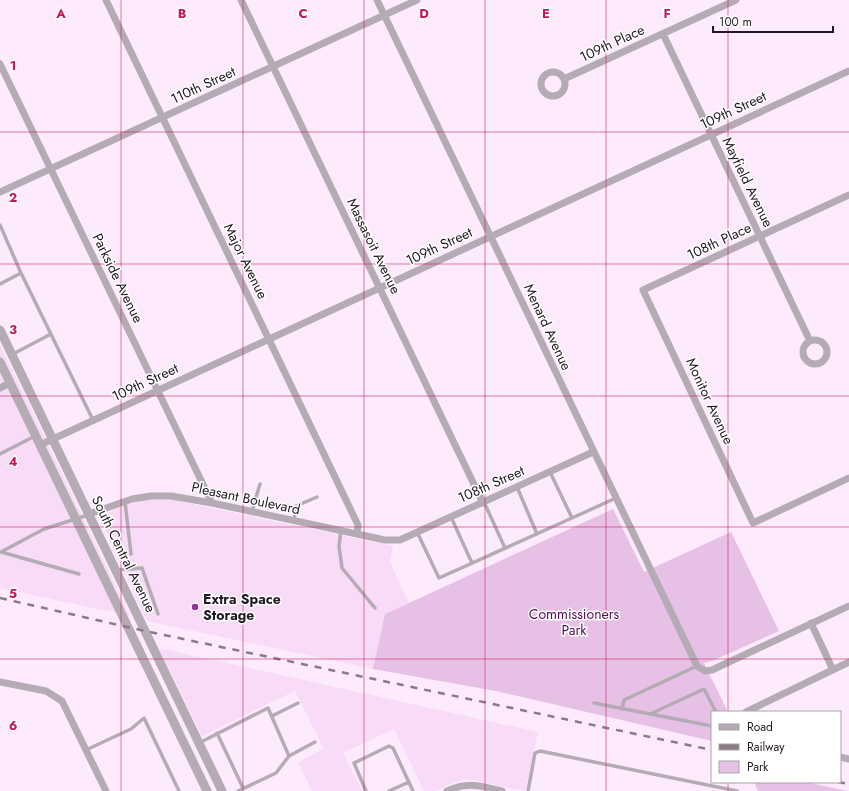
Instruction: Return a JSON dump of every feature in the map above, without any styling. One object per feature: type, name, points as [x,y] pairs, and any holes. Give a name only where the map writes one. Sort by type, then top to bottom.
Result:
[{"type":"street","name":"Major Avenue","points":[[106,0],[358,525],[357,534]]},
{"type":"street","name":"Massasoit Avenue","points":[[241,0],[483,502]]},
{"type":"street","name":"Menard Avenue","points":[[376,0],[697,666]]},
{"type":"street","name":"110th Street","points":[[0,192],[417,0]]},
{"type":"street","name":"109th Place","points":[[564,79],[736,0]]},
{"type":"street","name":"Mayfield Avenue","points":[[663,34],[810,341]]},
{"type":"street","name":"Parkside Avenue","points":[[0,64],[212,503]]},
{"type":"street","name":"109th Street","points":[[40,445],[849,71]]},
{"type":"street","name":"108th Place","points":[[643,290],[849,195]]},
{"type":"street","name":"Monitor Avenue","points":[[643,290],[753,523],[849,478]]},
{"type":"street","name":"South Central Avenue","points":[[0,330],[222,791]]},
{"type":"street","name":"South Central Avenue","points":[[0,362],[207,791]]},
{"type":"street","points":[[0,388],[10,383]]},
{"type":"street","name":"108th Street","points":[[400,540],[594,452]]},
{"type":"street","name":"Pleasant Boulevard","points":[[89,514],[125,502],[151,496],[171,496],[252,511],[385,540],[400,540]]},
{"type":"street","points":[[697,666],[705,671],[712,670],[849,606]]},
{"type":"street","points":[[812,624],[833,670]]},
{"type":"street","points":[[748,711],[849,662]]},
{"type":"street","points":[[0,682],[46,691],[58,697],[65,705],[106,791]]},
{"type":"street","points":[[447,791],[459,786],[470,784],[502,791]]},
{"type":"lane","points":[[0,225],[21,273],[93,420]]},
{"type":"lane","points":[[0,284],[21,273]]},
{"type":"lane","points":[[12,354],[51,334]]},
{"type":"lane","points":[[0,454],[36,435]]},
{"type":"lane","points":[[550,472],[572,518]]},
{"type":"lane","points":[[252,511],[260,484]]},
{"type":"lane","points":[[517,487],[537,534]]},
{"type":"lane","points":[[294,521],[296,506],[317,497]]},
{"type":"lane","points":[[417,532],[439,578],[616,498]]},
{"type":"lane","points":[[125,502],[131,554]]},
{"type":"lane","points":[[483,502],[505,548]]},
{"type":"lane","points":[[0,551],[44,529],[89,514]]},
{"type":"lane","points":[[451,517],[472,563]]},
{"type":"lane","points":[[341,530],[339,546],[342,568],[375,608]]},
{"type":"lane","points":[[0,551],[79,574]]},
{"type":"lane","points":[[116,570],[142,568],[158,614]]},
{"type":"lane","points":[[622,709],[624,700],[697,666]]},
{"type":"lane","points":[[650,714],[704,689],[715,711]]},
{"type":"lane","points":[[272,716],[298,703]]},
{"type":"lane","points":[[594,703],[711,726]]},
{"type":"lane","points":[[199,742],[268,708],[289,756]]},
{"type":"lane","points":[[86,750],[131,729],[144,718],[179,791]]},
{"type":"lane","points":[[217,733],[244,788]]},
{"type":"lane","points":[[238,791],[276,773],[289,756],[316,742]]},
{"type":"lane","points":[[366,791],[354,763],[387,746],[393,748],[413,791]]},
{"type":"lane","points":[[528,791],[535,753],[540,752],[737,791]]},
{"type":"lane","points":[[389,791],[409,782]]},
{"type":"shaded area","points":[[0,345],[46,440],[130,616],[0,588]]},
{"type":"shaded area","points":[[145,500],[173,500],[393,546],[390,562],[409,603],[385,614],[373,669],[147,621],[102,522],[105,515],[115,509]]},
{"type":"shaded area","points":[[159,648],[538,732],[525,791],[467,779],[458,781],[436,791],[424,791],[394,729],[343,753],[362,791],[312,791],[298,762],[324,749],[295,691],[202,736]]},
{"type":"green space","name":"Commissioners Park","points":[[613,509],[644,572],[731,532],[779,631],[712,661],[704,663],[728,711],[711,711],[711,741],[496,691],[373,669],[385,614]]},
{"type":"green space","points":[[754,783],[811,783],[847,791],[758,791]]},
{"type":"railway","points":[[0,598],[145,631],[711,750]]},
{"type":"railway","points":[[841,783],[849,784]]},
{"type":"place","name":"Extra Space Storage","points":[[195,607]]}]
